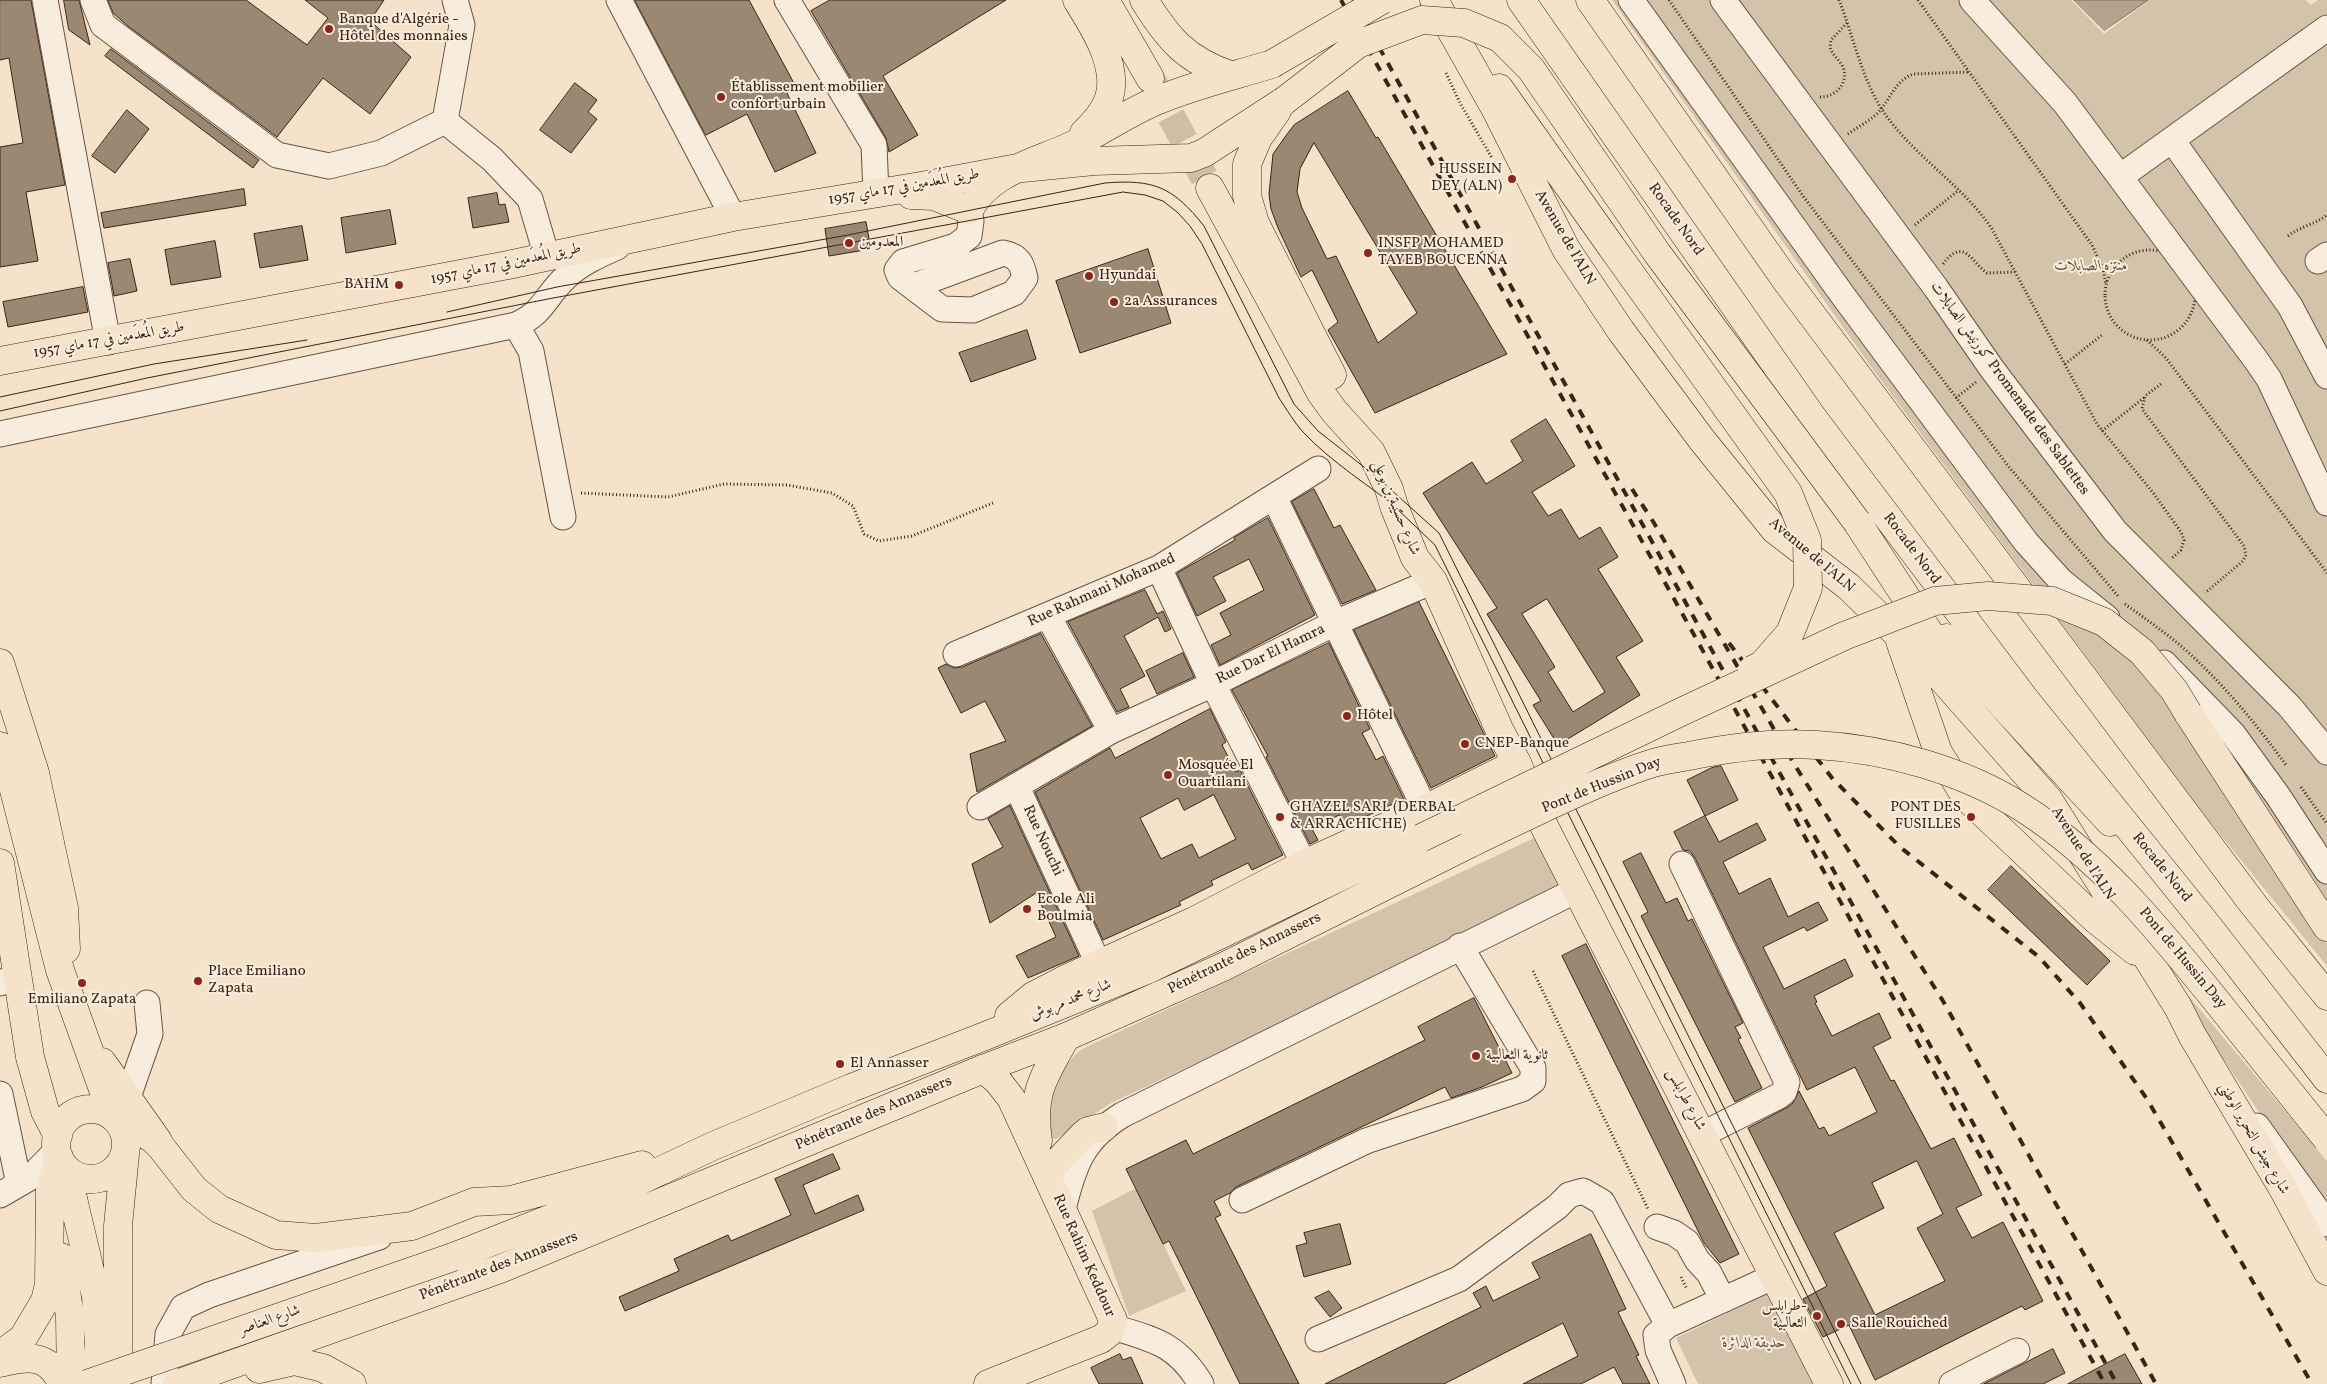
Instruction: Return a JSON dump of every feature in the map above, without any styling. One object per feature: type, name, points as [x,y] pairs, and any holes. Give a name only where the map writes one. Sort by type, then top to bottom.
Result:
[{"type":"main road","points":[[1073,145],[1100,117],[1109,98],[1111,80],[1107,56],[1077,0]]},
{"type":"main road","points":[[1105,0],[1150,78]]},
{"type":"main road","points":[[1144,0],[1160,26],[1179,48],[1209,68],[1230,75]]},
{"type":"main road","points":[[880,193],[934,196],[969,210],[976,197],[1012,169],[1073,145],[1154,102],[1183,90],[1272,64],[1382,0]]},
{"type":"main road","points":[[1434,0],[1788,493],[1807,540],[1808,588],[1790,633],[1762,665],[1680,712]]},
{"type":"main road","name":"Avenue de l'ALN","points":[[1434,0],[1495,108],[1566,249],[1621,331],[1702,440],[1775,530],[1849,587],[1898,637],[1935,671],[2048,799],[2178,1007]]},
{"type":"main road","name":"Rocade Nord","points":[[1521,0],[1813,418],[2024,698],[2208,926],[2327,1079]]},
{"type":"main road","points":[[1590,0],[1785,279],[2252,904],[2327,996]]},
{"type":"main road","points":[[1012,169],[1094,161],[1191,158],[1204,153],[1284,102],[1358,44],[1422,20],[1464,23],[1500,38],[1531,69],[1657,253],[1857,522],[1972,672],[2208,926]]},
{"type":"main road","points":[[1284,102],[1258,138],[1252,151],[1247,164],[1247,196],[1255,223],[1371,452]]},
{"type":"main road","name":"طريق المُعدَمين في 17 ماي 1957","points":[[0,361],[108,342],[547,257],[733,217],[1012,169]]},
{"type":"main road","name":"شارع حسيبة بن بوعلي","points":[[1210,188],[1320,393],[1371,452],[1389,489],[1415,558],[1433,581],[1499,728],[1517,763],[1540,818]]},
{"type":"main road","points":[[1857,522],[1983,716],[2048,799]]},
{"type":"main road","points":[[1680,712],[1844,636],[1935,601],[1988,596],[2052,602],[2104,622],[2142,652],[2174,690],[2327,927]]},
{"type":"main road","points":[[1898,637],[1938,752],[1964,796],[2095,919],[2149,962]]},
{"type":"main road","points":[[0,663],[36,773],[64,908],[66,951],[60,970]]},
{"type":"main road","name":"Pont de Hussin Day","points":[[1421,838],[1680,712]]},
{"type":"main road","name":"Pont de Hussin Day","points":[[1473,842],[1590,788],[1654,763],[1732,747],[1786,743],[1843,747],[1888,754],[1930,766],[1982,787],[2022,808],[2059,834],[2100,869],[2136,905],[2179,954],[2327,1139]]},
{"type":"main road","points":[[0,746],[14,790],[60,970],[83,1038],[122,1124],[118,1226],[118,1384]]},
{"type":"main road","points":[[985,1036],[1033,996],[1086,969],[1194,921],[1304,864],[1425,809],[1517,763]]},
{"type":"main road","name":"شارع طرابلس","points":[[1540,818],[1829,1384]]},
{"type":"main road","name":"شارع محمد مربوش","points":[[713,1146],[851,1088],[1149,969],[1421,838]]},
{"type":"main road","name":"Pénétrante des Annassers","points":[[253,1363],[500,1269],[983,1068],[1066,1037],[1223,967],[1473,842]]},
{"type":"main road","points":[[0,863],[8,980],[45,1110],[60,1153],[96,1296],[99,1342],[97,1384]]},
{"type":"main road","name":"شارع جيش التحرير الوطني","points":[[2178,1007],[2192,1035],[2282,1187],[2327,1270]]},
{"type":"main road","points":[[1066,1037],[1045,1074],[1036,1100],[1036,1128],[1044,1166],[1088,1131],[1104,1127]]},
{"type":"main road","name":"Rue Rahim Keddour","points":[[983,1068],[998,1080],[1012,1098],[1112,1314],[1112,1327],[1101,1339],[988,1384]]},
{"type":"main road","points":[[0,1355],[23,1338],[45,1301],[49,1285],[50,1191],[60,1153],[62,1125],[70,1116],[80,1110],[98,1110],[122,1124],[143,1133],[161,1147],[194,1189],[219,1209],[276,1235],[316,1238],[412,1226],[474,1202],[510,1200],[713,1146]]},
{"type":"main road","points":[[60,1153],[76,1176],[88,1179],[100,1178],[111,1174],[119,1165],[122,1124]]},
{"type":"main road","name":"شارع العناصر","points":[[86,1384],[453,1257],[604,1197],[713,1146]]},
{"type":"main road","points":[[50,1191],[70,1317],[71,1384]]},
{"type":"main road","points":[[0,1363],[21,1358],[34,1358],[47,1363],[56,1372],[62,1384]]},
{"type":"main road","points":[[202,1384],[253,1363],[294,1361],[323,1368],[352,1384]]},
{"type":"main road","name":"شارع العناصر","points":[[177,1384],[253,1363]]},
{"type":"street","points":[[45,0],[108,342]]},
{"type":"street","points":[[93,0],[103,25],[277,155],[329,166],[381,154],[445,121]]},
{"type":"street","points":[[445,121],[462,26],[455,0]]},
{"type":"street","points":[[619,0],[733,217]]},
{"type":"street","points":[[787,0],[874,145],[880,193]]},
{"type":"street","points":[[1630,0],[1838,289],[2026,542],[2061,581],[2154,654],[2226,725],[2268,781],[2327,871]]},
{"type":"street","name":"كورنيش الصابلات Promenade des Sablettes","points":[[1723,0],[1936,288],[1998,376],[2115,531],[2290,707],[2327,752]]},
{"type":"street","points":[[1972,0],[2065,103],[2269,379],[2327,503]]},
{"type":"street","points":[[2120,177],[2327,28]]},
{"type":"street","points":[[445,121],[492,159],[530,199],[547,257]]},
{"type":"street","points":[[2172,140],[2290,306],[2327,376]]},
{"type":"street","points":[[914,286],[900,277],[897,270],[902,262],[956,246],[969,236],[971,221],[969,210]]},
{"type":"street","points":[[0,434],[516,326],[530,319],[566,276],[583,264],[637,237]]},
{"type":"street","points":[[516,326],[531,351],[562,517]]},
{"type":"street","name":"Rue Rahmani Mohamed","points":[[956,654],[1159,568],[1318,469]]},
{"type":"street","points":[[1274,497],[1425,809]]},
{"type":"street","points":[[1159,568],[1214,684],[1304,864]]},
{"type":"street","name":"Rue Dar El Hamra","points":[[980,807],[1111,731],[1214,684],[1335,623],[1433,581]]},
{"type":"street","points":[[1048,616],[1111,731]]},
{"type":"street","name":"Rue Nouchi","points":[[1017,787],[1092,950]]},
{"type":"street","points":[[1682,864],[1787,1082],[1784,1092],[1779,1096],[1703,1134]]},
{"type":"street","points":[[1063,1209],[1078,1160],[1090,1141],[1104,1127],[1133,1109],[1460,946],[1577,890]]},
{"type":"street","points":[[1242,1200],[1366,1141],[1522,1089],[1532,1081],[1533,1068],[1460,946]]},
{"type":"street","points":[[122,1124],[150,1034],[147,1003]]},
{"type":"street","points":[[2178,1007],[2234,1096],[2282,1159],[2327,1224]]},
{"type":"street","points":[[0,1094],[9,1189],[31,1177],[60,1153]]},
{"type":"street","points":[[1318,1339],[1459,1279],[1569,1195],[1584,1191],[1602,1202],[1668,1326]]},
{"type":"street","points":[[164,1384],[168,1334],[183,1307],[209,1295],[412,1226]]},
{"type":"street","points":[[1657,1227],[1674,1232],[1687,1242],[1697,1260],[1709,1273],[1723,1300]]},
{"type":"street","points":[[1673,1384],[1658,1350],[1656,1335],[1668,1326],[1775,1276]]},
{"type":"street","points":[[1112,1327],[1155,1340],[1180,1355],[1201,1384]]},
{"type":"street","points":[[1952,1384],[2017,1351]]},
{"type":"path","points":[[1669,0],[1803,196],[2009,467],[2125,604],[2188,652],[2246,711],[2290,772]]},
{"type":"path","points":[[1839,0],[1881,109],[1898,131],[1980,211],[1992,229],[2102,431],[2154,494],[2181,532],[2184,540],[2181,550],[2156,573]]},
{"type":"path","points":[[1918,0],[2092,245],[2103,269],[2106,284],[2106,301],[2111,317],[2126,333],[2147,340],[2166,358],[2327,573]]},
{"type":"path","points":[[1795,97],[1825,97],[1838,92],[1842,84],[1844,70],[1830,47],[1832,40],[1847,23]]},
{"type":"path","points":[[1852,131],[1881,109],[1894,89],[1905,77],[1913,74],[1969,72]]},
{"type":"path","points":[[1916,224],[1959,190]]},
{"type":"path","points":[[2288,236],[2299,227],[2314,224],[2327,215]]},
{"type":"path","points":[[2106,284],[2110,274],[2120,261],[2135,252],[2147,249],[2169,253],[2187,267],[2196,295],[2193,311],[2187,322],[2170,336],[2147,340]]},
{"type":"path","points":[[1936,288],[1943,264],[1956,253],[1969,254],[1987,274],[2015,272]]},
{"type":"path","points":[[2065,364],[2102,335]]},
{"type":"path","points":[[2102,431],[2161,384]]},
{"type":"path","points":[[2146,396],[2142,409],[2244,546],[2246,555],[2243,562],[2189,606]]},
{"type":"path","points":[[558,491],[668,497],[724,484],[787,484],[832,493],[853,506],[864,534],[879,541],[912,536],[993,503]]},
{"type":"path","points":[[2296,780],[2327,824]]},
{"type":"path","points":[[1533,970],[1657,1227]]},
{"type":"path","points":[[1678,1272],[1687,1290]]},
{"type":"green space","name":"منتزه الصابلات","points":[[1612,0],[2073,0],[2104,31],[2148,0],[2306,0],[2311,5],[2318,0],[2327,0],[2327,910],[2178,720],[2327,944],[2327,966],[2202,812],[1869,364]]},
{"type":"green space","points":[[1543,834],[1563,885],[1467,936],[1111,1103],[1056,1139],[1050,1138],[1048,1132],[1049,1118],[1054,1086],[1063,1068],[1082,1049]]},
{"type":"green space","points":[[2150,950],[2327,1161],[2327,1204],[2265,1121]]},
{"type":"green space","points":[[1136,1188],[1186,1291],[1129,1316],[1092,1211]]},
{"type":"green space","name":"حديقة الدائرة","points":[[1774,1291],[1819,1384],[1698,1384],[1676,1338]]},
{"type":"shaded area","points":[[2073,0],[2148,0],[2104,31]]},
{"type":"pier","points":[[2071,0],[2104,31],[2150,0],[2104,34]]},
{"type":"building","points":[[0,0],[31,0],[65,185],[26,192],[38,261],[0,267],[0,147],[23,143],[9,58],[0,60]]},
{"type":"building","points":[[64,0],[79,0],[90,45],[69,30]]},
{"type":"building","points":[[108,0],[246,0],[307,45],[328,18],[305,0],[384,0],[370,21],[411,57],[370,114],[323,78],[277,137],[128,26],[114,14]]},
{"type":"building","points":[[635,0],[749,0],[796,87],[787,93],[816,153],[775,172],[747,114],[706,135]]},
{"type":"building","points":[[830,0],[1006,0],[883,76],[918,135],[889,152],[886,138],[811,11]]},
{"type":"building","points":[[111,49],[259,160],[253,168],[105,56]]},
{"type":"building","points":[[575,83],[597,100],[588,112],[597,119],[571,153],[540,130]]},
{"type":"building","name":"INSFP MOHAMED TAYEB BOUCENNA","points":[[1348,91],[1376,138],[1378,137],[1507,354],[1375,413],[1328,330],[1338,322],[1312,270],[1301,277],[1271,209],[1269,194],[1273,154],[1294,125]],"holes":[[[1314,143],[1417,313],[1378,343],[1336,256],[1327,259],[1302,208],[1297,192],[1300,169]]]},
{"type":"building","points":[[127,110],[149,129],[115,173],[92,156]]},
{"type":"building","points":[[244,189],[246,205],[104,228],[101,213]]},
{"type":"building","points":[[497,193],[499,205],[505,204],[509,222],[473,228],[468,198]]},
{"type":"building","points":[[390,210],[396,244],[346,253],[341,218]]},
{"type":"building","points":[[866,222],[871,249],[829,256],[825,229]]},
{"type":"building","points":[[302,226],[308,260],[260,268],[254,234]]},
{"type":"building","points":[[215,241],[221,277],[171,285],[165,250]]},
{"type":"building","name":"2a Assurances","points":[[1148,249],[1171,323],[1080,353],[1056,281]]},
{"type":"building","points":[[130,259],[137,291],[114,296],[108,263]]},
{"type":"building","points":[[83,287],[88,312],[8,327],[3,302]]},
{"type":"building","points":[[1027,330],[1036,359],[971,382],[959,353]]},
{"type":"building","points":[[1546,419],[1575,466],[1532,492],[1548,516],[1561,509],[1579,539],[1600,527],[1618,557],[1598,569],[1643,641],[1616,657],[1640,695],[1558,745],[1533,705],[1541,701],[1487,614],[1497,608],[1423,493],[1472,462],[1486,484],[1523,461],[1511,441]],"holes":[[[1547,599],[1605,692],[1573,712],[1548,672],[1555,667],[1522,614]]]},
{"type":"building","points":[[1314,489],[1334,528],[1340,525],[1376,590],[1342,604],[1292,502]]},
{"type":"building","points":[[1268,518],[1315,615],[1220,665],[1211,645],[1231,635],[1220,613],[1264,590],[1249,559],[1213,577],[1226,601],[1197,616],[1177,573],[1235,540],[1234,538]]},
{"type":"building","points":[[1145,590],[1157,614],[1163,611],[1171,629],[1165,632],[1158,617],[1124,636],[1145,676],[1120,689],[1129,707],[1117,712],[1068,622]]},
{"type":"building","points":[[1419,602],[1495,756],[1431,788],[1354,630]]},
{"type":"building","points":[[1041,634],[1092,726],[977,792],[970,754],[1006,741],[985,701],[961,713],[938,668],[946,664],[954,668],[962,667]]},
{"type":"building","points":[[1329,643],[1370,729],[1362,733],[1376,760],[1383,756],[1404,799],[1345,826],[1339,815],[1312,829],[1318,840],[1310,844],[1266,757],[1268,756],[1232,690]]},
{"type":"building","points":[[1183,653],[1194,677],[1157,694],[1146,671]]},
{"type":"building","points":[[1210,709],[1226,742],[1222,745],[1236,772],[1240,770],[1283,855],[1252,870],[1248,863],[1211,881],[1213,885],[1179,902],[1181,905],[1103,940],[1035,792],[1110,748],[1115,758]],"holes":[[[1214,795],[1236,839],[1199,858],[1192,844],[1161,859],[1140,818],[1178,798],[1184,810]]]},
{"type":"building","points":[[1721,766],[1738,800],[1705,816],[1687,780],[1711,768]]},
{"type":"building","points":[[1010,806],[1079,956],[1028,978],[1016,956],[1056,937],[1036,893],[990,923],[972,864],[1003,847],[988,819]]},
{"type":"building","points":[[1705,816],[1719,842],[1757,823],[1766,840],[1723,862],[1739,894],[1770,878],[1788,917],[1818,902],[1828,920],[1807,931],[1804,927],[1763,947],[1784,989],[1845,959],[1853,976],[1814,996],[1817,1002],[1815,1003],[1832,1036],[1879,1013],[1891,1038],[1873,1047],[1891,1081],[1894,1080],[1931,1149],[1954,1138],[1982,1195],[1956,1208],[1972,1238],[2003,1222],[2043,1301],[2025,1310],[2022,1306],[1875,1380],[1849,1325],[1823,1337],[1803,1299],[1827,1286],[1748,1128],[1788,1107],[1793,1103],[1799,1091],[1819,1129],[1824,1127],[1829,1136],[1877,1112],[1855,1067],[1807,1090],[1695,858],[1690,851],[1683,850],[1674,832]],"holes":[[[1917,1161],[1943,1214],[1917,1228],[1945,1281],[1875,1315],[1834,1233],[1884,1208],[1872,1183]]]},
{"type":"building","points":[[1641,853],[1666,903],[1677,898],[1688,921],[1692,919],[1743,1023],[1735,1027],[1741,1038],[1738,1039],[1762,1088],[1735,1102],[1641,916],[1648,912],[1623,862]]},
{"type":"building","points":[[2011,866],[2110,961],[2087,985],[1988,890]]},
{"type":"building","points":[[1586,944],[1739,1254],[1720,1263],[1704,1243],[1562,956]]},
{"type":"building","points":[[1474,998],[1512,1073],[1482,1087],[1451,1098],[1445,1087],[1236,1187],[1230,1193],[1214,1201],[1221,1215],[1215,1218],[1299,1384],[1240,1384],[1169,1241],[1163,1244],[1126,1169],[1186,1140],[1193,1154],[1425,1040],[1418,1027]]},
{"type":"building","points":[[833,1154],[840,1169],[803,1185],[815,1214],[858,1195],[864,1210],[625,1311],[619,1297],[679,1271],[674,1259],[728,1235],[731,1241],[791,1215],[775,1179]]},
{"type":"building","points":[[1340,1224],[1351,1264],[1304,1277],[1296,1246],[1307,1243],[1304,1233]]},
{"type":"building","points":[[1591,1234],[1626,1309],[1618,1312],[1639,1355],[1636,1356],[1650,1384],[1623,1384],[1614,1367],[1581,1384],[1523,1384],[1578,1356],[1563,1323],[1444,1384],[1325,1384],[1481,1307],[1473,1293],[1486,1286],[1493,1301],[1540,1278],[1532,1263]]},
{"type":"building","points":[[1329,1291],[1342,1308],[1330,1317],[1315,1298]]},
{"type":"building","points":[[2053,1349],[2065,1373],[2043,1384],[1984,1384]]},
{"type":"building","points":[[1120,1354],[1123,1360],[1131,1357],[1143,1384],[1099,1384],[1091,1368]]},
{"type":"building","points":[[2125,1354],[2142,1384],[2068,1384]]},
{"type":"tunnel","points":[[1151,79],[1210,188]]},
{"type":"tram line","points":[[447,312],[557,287],[848,235],[1105,183],[1122,182],[1150,185],[1172,194],[1204,226],[1294,404],[1318,431],[1378,478],[1439,533],[1861,1384]]},
{"type":"tram line","points":[[0,411],[147,378],[548,299],[1123,192],[1145,195],[1163,201],[1190,226],[1202,244],[1279,398],[1300,428],[1314,443],[1339,464],[1403,512],[1394,506],[1435,545],[1851,1384]]},
{"type":"tram line","points":[[0,397],[154,364],[307,340]]},
{"type":"railway","points":[[1341,0],[1698,642],[2105,1384]]},
{"type":"railway","points":[[1353,0],[2117,1384]]},
{"type":"railway","points":[[1632,489],[1654,523],[1796,767],[1943,1001],[2156,1384]]},
{"type":"railway","points":[[1729,643],[1832,778],[1900,847],[2039,957],[2080,1003],[2147,1099],[2312,1384]]},
{"type":"place","name":"Banque d'Algérie - Hôtel des monnaies","points":[[329,29]]},
{"type":"place","name":"Établissement mobilier confort urbain","points":[[721,97]]},
{"type":"place","name":"HUSSEIN DEY (ALN)","points":[[1512,179]]},
{"type":"place","name":"المعدومين","points":[[849,243]]},
{"type":"place","name":"INSFP MOHAMED TAYEB BOUCENNA","points":[[1368,253]]},
{"type":"place","name":"Hyundai","points":[[1089,276]]},
{"type":"place","name":"BAHM","points":[[399,285]]},
{"type":"place","name":"2a Assurances","points":[[1114,302]]},
{"type":"place","name":"Hôtel","points":[[1347,716]]},
{"type":"place","name":"CNEP-Banque","points":[[1465,744]]},
{"type":"place","name":"Mosquée El Ouartilani","points":[[1168,775]]},
{"type":"place","name":"GHAZEL SARL (DERBAL & ARRACHICHE)","points":[[1280,817]]},
{"type":"place","name":"PONT DES FUSILLES","points":[[1971,817]]},
{"type":"place","name":"Ecole Ali Boulmia","points":[[1027,909]]},
{"type":"place","name":"Place Emiliano Zapata","points":[[198,981]]},
{"type":"place","name":"Emiliano Zapata","points":[[82,983]]},
{"type":"place","name":"ثانوية الثعالبية","points":[[1476,1056]]},
{"type":"place","name":"El Annasser","points":[[840,1064]]},
{"type":"place","name":"طرابلس- الثعالبية","points":[[1817,1316]]},
{"type":"place","name":"Salle Rouiched","points":[[1841,1324]]}]
